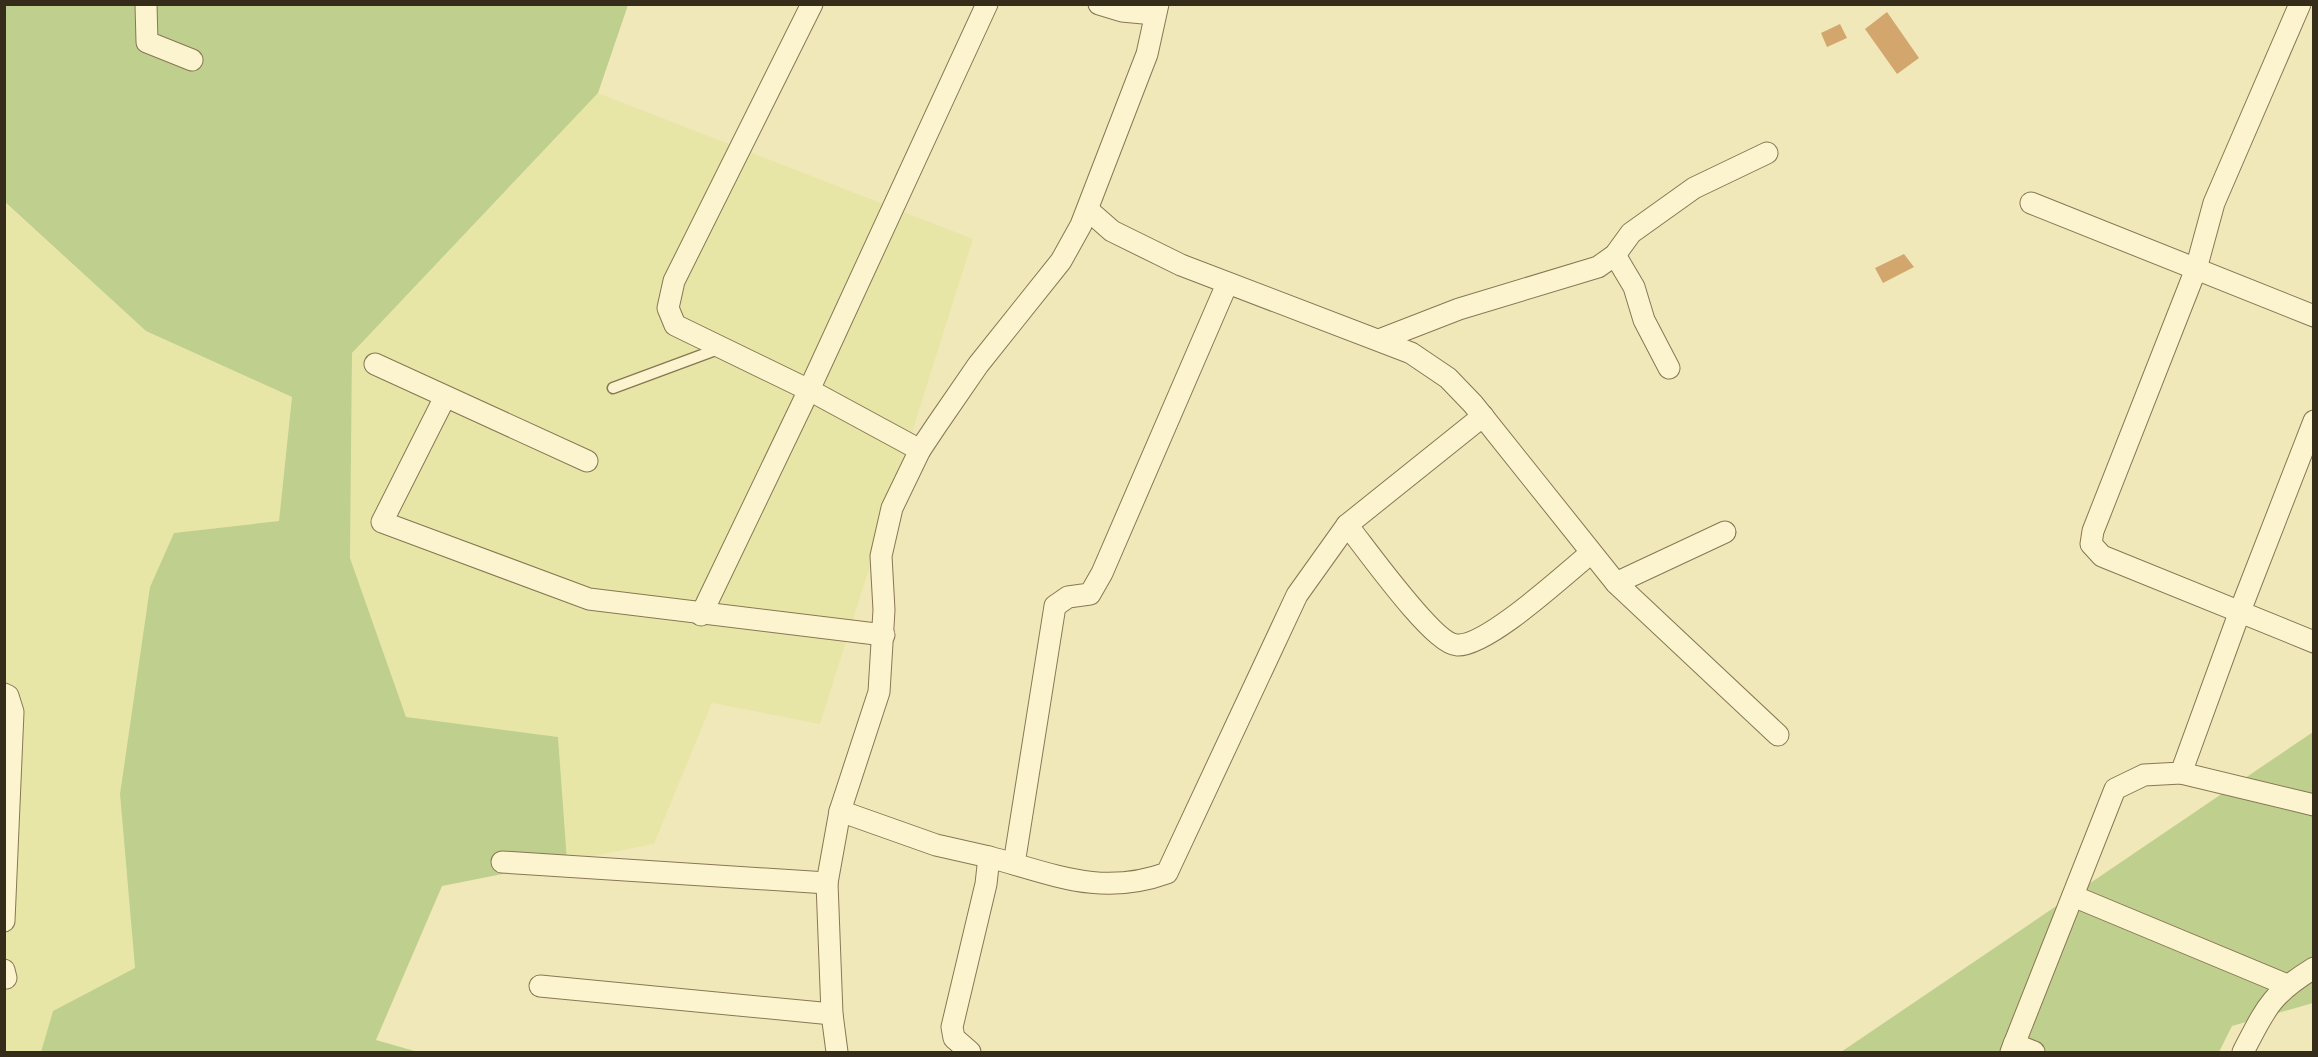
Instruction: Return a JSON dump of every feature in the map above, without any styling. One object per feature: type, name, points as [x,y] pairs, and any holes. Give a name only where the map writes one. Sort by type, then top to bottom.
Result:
[{"type":"street","points":[[146,4],[147,42],[192,60]]},
{"type":"street","points":[[812,4],[674,281],[668,308],[675,325],[809,390],[920,450]]},
{"type":"street","points":[[701,615],[809,390],[987,4]]},
{"type":"street","points":[[837,1053],[832,1014],[827,883],[840,811],[879,692],[884,635],[881,566],[885,532],[899,491],[920,450],[978,365],[1062,261],[1088,210],[1117,127],[1147,54],[1156,9],[1122,11],[1099,4]]},
{"type":"street","points":[[2300,4],[2214,203],[2196,269],[2093,531],[2091,544],[2102,556],[2313,642]]},
{"type":"street","points":[[1379,340],[1459,309],[1598,267],[1615,255],[1631,232],[1694,188],[1767,153]]},
{"type":"street","points":[[2031,203],[2313,316]]},
{"type":"street","points":[[1088,210],[1112,231],[1135,245],[1227,284],[1379,340],[1430,364],[1448,378],[1483,416],[1616,583],[1778,735]]},
{"type":"street","points":[[1615,255],[1634,287],[1648,330],[1668,368]]},
{"type":"street","points":[[1014,864],[1055,606],[1068,597],[1090,594],[1102,573],[1227,284]]},
{"type":"street","points":[[375,364],[587,461]]},
{"type":"street","points":[[445,397],[382,522],[589,599],[701,615],[884,635]]},
{"type":"street","points":[[840,811],[936,845],[1075,880],[1117,885],[1143,882],[1167,873],[1297,595],[1347,525],[1483,416]]},
{"type":"street","points":[[2181,773],[2313,421]]},
{"type":"street","points":[[1347,525],[1426,624],[1442,639],[1455,645],[1473,644],[1522,610],[1591,553]]},
{"type":"street","points":[[1616,583],[1725,532]]},
{"type":"street","points":[[4,694],[9,696],[13,712],[4,921]]},
{"type":"street","points":[[2034,1053],[2012,1048],[2115,789],[2145,775],[2181,773],[2313,805]]},
{"type":"street","points":[[970,1053],[954,1038],[952,1028],[986,884],[989,857]]},
{"type":"street","points":[[502,862],[827,883]]},
{"type":"street","points":[[2073,896],[2287,985]]},
{"type":"street","points":[[2243,1053],[2266,1006],[2287,985],[2313,968]]},
{"type":"street","points":[[540,986],[832,1014]]},
{"type":"lane","points":[[613,388],[722,348]]},
{"type":"shaded area","points":[[598,93],[973,239],[820,724],[712,703],[654,844],[567,861],[558,737],[406,718],[350,558],[352,353]]},
{"type":"shaded area","points":[[4,202],[146,331],[292,397],[279,521],[174,533],[150,587],[120,794],[135,969],[53,1011],[41,1052],[4,1052]]},
{"type":"green space","points":[[4,5],[628,5],[598,93],[352,353],[350,558],[406,717],[558,737],[567,861],[442,886],[376,1040],[418,1052],[41,1052],[53,1011],[135,968],[120,794],[150,587],[174,533],[279,521],[292,397],[146,331],[5,202]]},
{"type":"green space","points":[[2313,732],[2313,1003],[2232,1026],[2219,1052],[1841,1052]]},
{"type":"building","points":[[1887,12],[1919,58],[1897,74],[1865,29]]},
{"type":"building","points":[[1840,24],[1847,38],[1827,47],[1821,33]]},
{"type":"building","points":[[1904,254],[1914,267],[1883,283],[1875,268]]}]
